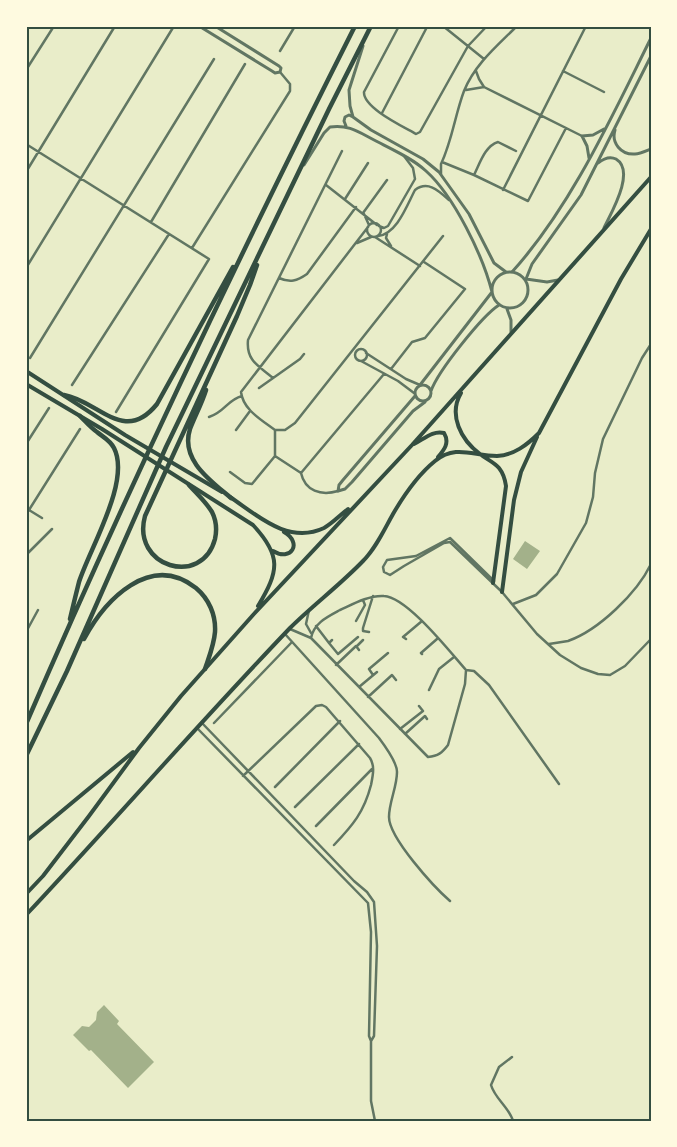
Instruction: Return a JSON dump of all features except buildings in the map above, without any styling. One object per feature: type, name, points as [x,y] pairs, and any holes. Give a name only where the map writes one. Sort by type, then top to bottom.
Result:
[{"type":"highway","points":[[26,724],[153,440],[245,246],[355,26]]},
{"type":"highway","points":[[26,756],[67,671],[152,476],[329,109],[372,26]]},
{"type":"highway","points":[[64,395],[76,397],[114,420],[130,422],[149,414],[157,404],[218,291],[245,246]]},
{"type":"highway","points":[[189,485],[212,512],[216,535],[211,549],[200,561],[185,566],[170,566],[153,556],[148,548],[143,533],[145,516],[250,286],[261,251]]},
{"type":"highway","points":[[214,367],[190,430],[188,445],[192,457],[200,470],[231,498]]},
{"type":"highway","points":[[67,632],[79,581],[114,493],[118,469],[117,456],[113,446],[80,416]]},
{"type":"highway","points":[[67,671],[93,622],[109,602],[136,582],[158,576],[176,578],[188,582],[199,590],[208,602],[214,616],[215,631],[205,669]]},
{"type":"main road","points":[[26,894],[89,816],[138,748],[180,696],[253,614],[412,445],[651,177]]},
{"type":"main road","points":[[502,592],[508,540],[521,472],[539,433],[605,309],[651,229]]},
{"type":"main road","points":[[26,371],[125,435],[292,537],[294,546],[286,555],[277,554],[272,551]]},
{"type":"main road","points":[[472,377],[456,401],[456,415],[462,434],[467,442],[499,468],[505,478],[506,486],[493,582]]},
{"type":"main road","points":[[26,384],[253,525],[265,538],[272,551],[274,567],[270,586],[253,614]]},
{"type":"main road","points":[[26,915],[68,874],[197,728],[285,634],[371,552],[404,498],[435,461],[447,444],[447,440],[444,433],[437,432],[412,445]]},
{"type":"main road","points":[[435,461],[453,451],[497,456],[512,453],[525,446],[539,433]]},
{"type":"main road","points":[[280,530],[310,532],[323,528],[360,500]]},
{"type":"main road","points":[[26,841],[107,776],[138,748]]},
{"type":"street","points":[[26,70],[54,26]]},
{"type":"street","points":[[26,172],[115,26]]},
{"type":"street","points":[[26,268],[174,26]]},
{"type":"street","points":[[199,26],[275,73],[280,72]]},
{"type":"street","points":[[192,248],[290,91],[290,84],[280,72],[281,68],[279,66],[215,26]]},
{"type":"street","points":[[280,51],[295,26]]},
{"type":"street","points":[[399,26],[364,92],[364,97],[369,104],[416,134],[420,132],[468,46],[486,26]]},
{"type":"street","points":[[443,26],[484,59]]},
{"type":"street","points":[[442,176],[442,163],[465,90],[476,69],[484,59],[517,26]]},
{"type":"street","points":[[503,190],[586,26]]},
{"type":"street","points":[[382,113],[427,27]]},
{"type":"street","points":[[226,43],[230,36]]},
{"type":"street","points":[[353,117],[349,90],[366,36]]},
{"type":"street","points":[[512,272],[544,230],[578,180],[651,38]]},
{"type":"street","points":[[526,279],[532,264],[581,195],[651,56]]},
{"type":"street","points":[[30,358],[214,58]]},
{"type":"street","points":[[151,222],[245,64]]},
{"type":"street","points":[[476,69],[484,87],[582,136],[593,135],[604,129]]},
{"type":"street","points":[[563,71],[604,92]]},
{"type":"street","points":[[465,90],[484,87]]},
{"type":"street","points":[[346,126],[345,117],[349,115],[433,167],[442,176],[469,214],[494,262],[506,272]]},
{"type":"street","points":[[619,119],[613,136],[616,146],[624,152],[635,154],[651,149]]},
{"type":"street","points":[[301,170],[324,133],[330,127],[346,126],[402,155],[425,170],[441,187],[475,245],[487,274],[492,292],[493,297],[499,305],[507,309],[516,308],[525,301],[529,290],[526,279],[522,275],[512,272],[501,274],[494,282],[492,292],[420,386],[416,388],[415,394],[343,480],[338,491]]},
{"type":"street","points":[[433,167],[442,163],[474,175],[528,201],[566,128]]},
{"type":"street","points":[[582,136],[587,146],[589,159]]},
{"type":"street","points":[[474,175],[488,147],[493,144],[498,142],[516,151]]},
{"type":"street","points":[[26,144],[209,259],[116,412]]},
{"type":"street","points":[[274,378],[249,356],[247,350],[248,340],[342,151]]},
{"type":"street","points":[[369,226],[384,228],[388,226],[415,179],[413,168],[402,155]]},
{"type":"street","points":[[596,164],[603,158],[614,158],[622,164],[625,173],[616,204],[603,231]]},
{"type":"street","points":[[345,199],[368,163]]},
{"type":"street","points":[[363,213],[387,180]]},
{"type":"street","points":[[326,184],[378,226],[380,230],[377,236]]},
{"type":"street","points":[[392,247],[386,238],[388,233],[398,220],[415,190],[425,186],[436,189],[450,202]]},
{"type":"street","points":[[278,278],[286,281],[298,280],[307,274],[356,207]]},
{"type":"street","points":[[363,213],[369,226],[367,231],[370,237]]},
{"type":"street","points":[[369,226],[244,387],[242,396],[250,411],[275,430],[285,430],[295,423],[443,236]]},
{"type":"street","points":[[355,244],[370,237],[388,233]]},
{"type":"street","points":[[72,385],[169,234]]},
{"type":"street","points":[[377,236],[420,266]]},
{"type":"street","points":[[391,369],[412,342],[425,338],[465,289],[423,261]]},
{"type":"street","points":[[526,279],[547,282],[560,280]]},
{"type":"street","points":[[275,456],[301,473],[303,481],[309,488],[320,493],[329,494],[345,489],[412,411],[429,399],[437,377],[487,314],[499,305]]},
{"type":"street","points":[[507,309],[512,320],[511,332]]},
{"type":"street","points":[[513,604],[536,596],[557,574],[586,523],[593,497],[595,473],[603,439],[642,358],[651,344]]},
{"type":"street","points":[[355,346],[406,379],[420,386],[425,385],[431,391]]},
{"type":"street","points":[[356,359],[355,354],[360,349]]},
{"type":"street","points":[[361,361],[366,358],[366,353]]},
{"type":"street","points":[[259,388],[300,359],[304,354]]},
{"type":"street","points":[[348,355],[384,374],[415,394],[418,400],[425,402]]},
{"type":"street","points":[[301,473],[384,374]]},
{"type":"street","points":[[209,417],[219,414],[231,401],[242,396]]},
{"type":"street","points":[[26,444],[49,408]]},
{"type":"street","points":[[236,430],[250,411]]},
{"type":"street","points":[[27,512],[80,429]]},
{"type":"street","points":[[230,472],[245,483],[252,484],[275,456],[275,430]]},
{"type":"street","points":[[26,506],[27,512]]},
{"type":"street","points":[[27,512],[42,518]]},
{"type":"street","points":[[26,555],[52,529]]},
{"type":"street","points":[[493,582],[450,542],[444,543],[390,576],[384,572],[383,567],[387,560],[416,556],[450,538],[493,582],[513,604],[536,634],[560,655],[581,668],[598,674],[610,675],[625,666],[651,639]]},
{"type":"street","points":[[549,644],[568,641],[597,626],[625,600],[651,564]]},
{"type":"street","points":[[370,632],[363,632],[363,628],[373,596]]},
{"type":"street","points":[[311,638],[316,626],[327,617],[373,596],[386,596],[404,604],[466,670],[474,671],[488,685],[559,784]]},
{"type":"street","points":[[356,620],[365,605],[363,600]]},
{"type":"street","points":[[26,632],[38,610]]},
{"type":"street","points":[[309,610],[306,624],[312,634]]},
{"type":"street","points":[[406,640],[404,637],[422,621]]},
{"type":"street","points":[[316,626],[331,642],[338,654],[358,637]]},
{"type":"street","points":[[290,629],[311,638],[428,757],[436,756],[443,752],[448,745],[465,684],[466,670]]},
{"type":"street","points":[[285,634],[379,738],[389,753],[398,770],[389,818],[391,828],[397,839],[434,887],[450,901]]},
{"type":"street","points":[[422,654],[420,653],[438,639]]},
{"type":"street","points":[[336,664],[363,640]]},
{"type":"street","points":[[214,723],[292,642]]},
{"type":"street","points":[[356,646],[359,650]]},
{"type":"street","points":[[374,675],[368,670],[388,653]]},
{"type":"street","points":[[428,690],[439,669],[444,663],[454,657]]},
{"type":"street","points":[[359,687],[377,672]]},
{"type":"street","points":[[368,696],[392,675],[396,680]]},
{"type":"street","points":[[244,776],[316,706],[322,704],[326,707],[340,721],[374,764],[367,802],[353,825],[334,845]]},
{"type":"street","points":[[400,728],[423,711],[418,706]]},
{"type":"street","points":[[405,734],[425,716],[427,719]]},
{"type":"street","points":[[275,787],[340,721]]},
{"type":"street","points":[[202,723],[367,892],[374,902],[376,992],[374,1036],[372,1041],[371,1101],[376,1121]]},
{"type":"street","points":[[197,728],[368,903],[370,929],[369,1036],[372,1041]]},
{"type":"street","points":[[295,806],[359,744]]},
{"type":"street","points":[[316,826],[374,768]]},
{"type":"street","points":[[308,842],[313,838]]},
{"type":"street","points":[[353,886],[356,882]]},
{"type":"street","points":[[370,929],[376,928]]},
{"type":"street","points":[[369,992],[376,992]]},
{"type":"street","points":[[512,1057],[499,1067],[491,1085],[493,1092],[508,1110],[512,1121]]},
{"type":"shaded area","points":[[525,541],[540,551],[527,569],[513,559]]},
{"type":"shaded area","points":[[104,1005],[119,1021],[117,1024],[154,1062],[128,1088],[91,1050],[89,1051],[73,1035],[82,1026],[89,1027],[96,1020],[97,1012]]}]
